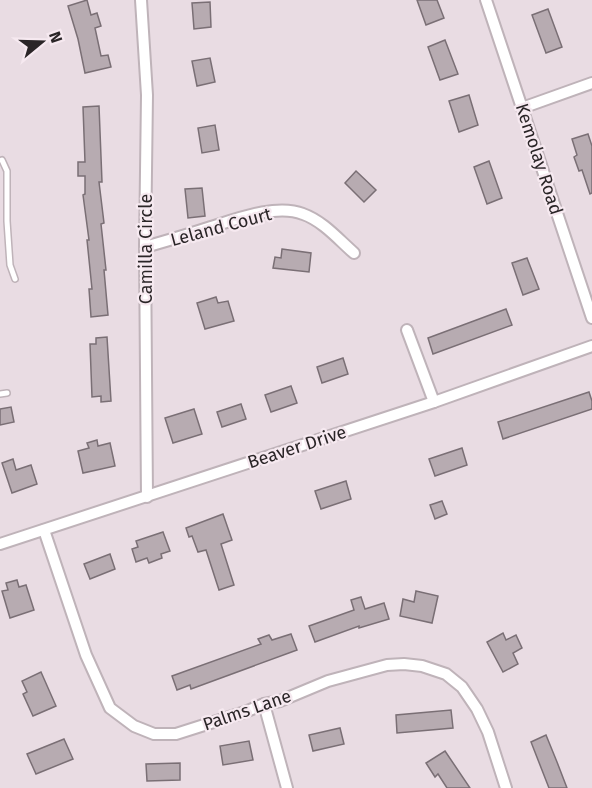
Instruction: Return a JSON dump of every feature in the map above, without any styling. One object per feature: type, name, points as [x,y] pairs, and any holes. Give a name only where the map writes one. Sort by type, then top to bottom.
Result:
[{"type":"street","name":"Camilla Circle","points":[[141,0],[147,95],[145,247],[147,497]]},
{"type":"street","name":"Kemolay Road","points":[[486,0],[592,318]]},
{"type":"street","points":[[522,108],[592,83]]},
{"type":"street","name":"Leland Court","points":[[145,247],[248,216],[288,211],[302,213],[316,221],[354,253]]},
{"type":"street","points":[[407,330],[434,402]]},
{"type":"street","name":"Beaver Drive","points":[[0,544],[434,402],[592,346]]},
{"type":"street","name":"Palms Lane","points":[[44,530],[86,654],[110,708],[134,726],[154,734],[176,734],[280,700],[328,681],[387,666],[404,664],[422,666],[446,674],[462,687],[477,709],[488,732],[506,788]]},
{"type":"street","points":[[264,704],[287,788]]},
{"type":"lane","points":[[2,160],[7,171],[6,221],[10,265],[15,279]]},
{"type":"lane","points":[[0,394],[7,393]]},
{"type":"building","points":[[87,0],[91,15],[97,13],[101,26],[95,28],[101,56],[108,55],[111,67],[85,73],[68,6]]},
{"type":"building","points":[[417,0],[437,0],[444,18],[426,25]]},
{"type":"building","points":[[210,2],[211,27],[194,29],[192,3]]},
{"type":"building","points":[[548,9],[562,47],[546,53],[532,15]]},
{"type":"building","points":[[445,40],[458,74],[440,80],[428,47]]},
{"type":"building","points":[[210,58],[215,82],[197,86],[192,61]]},
{"type":"building","points":[[469,95],[478,125],[459,132],[449,101]]},
{"type":"building","points":[[99,106],[102,182],[99,182],[104,223],[101,224],[108,315],[91,317],[89,289],[92,289],[87,240],[89,240],[83,195],[85,194],[85,176],[78,176],[78,162],[85,162],[83,107]]},
{"type":"building","points":[[215,125],[219,150],[202,153],[198,128]]},
{"type":"building","points":[[588,134],[592,146],[592,193],[590,194],[582,170],[579,171],[574,157],[577,155],[572,139]]},
{"type":"building","points":[[489,161],[502,198],[487,204],[474,167]]},
{"type":"building","points":[[356,171],[376,190],[364,202],[345,183]]},
{"type":"building","points":[[202,188],[205,216],[188,218],[185,189]]},
{"type":"building","points":[[282,249],[311,253],[309,272],[273,268],[275,257],[281,258]]},
{"type":"building","points":[[527,258],[539,289],[523,295],[512,263]]},
{"type":"building","points":[[216,297],[218,303],[228,301],[234,321],[205,329],[197,303]]},
{"type":"building","points":[[506,309],[512,325],[433,354],[428,338]]},
{"type":"building","points":[[107,337],[111,401],[101,402],[101,396],[92,397],[90,344],[96,344],[96,338]]},
{"type":"building","points":[[343,358],[348,374],[322,383],[317,367]]},
{"type":"building","points":[[291,386],[297,403],[271,412],[265,395]]},
{"type":"building","points":[[589,392],[592,409],[503,439],[498,422]]},
{"type":"building","points":[[241,404],[246,419],[222,427],[217,412]]},
{"type":"building","points":[[11,407],[14,422],[0,425],[0,409]]},
{"type":"building","points":[[194,409],[202,434],[173,443],[165,418]]},
{"type":"building","points":[[97,440],[98,446],[110,443],[115,466],[83,473],[78,451],[89,448],[87,443]]},
{"type":"building","points":[[462,448],[467,465],[435,476],[429,459]]},
{"type":"building","points":[[13,459],[16,470],[31,465],[37,484],[12,493],[2,463]]},
{"type":"building","points":[[346,481],[351,499],[321,509],[315,491]]},
{"type":"building","points":[[442,501],[447,514],[435,519],[430,505]]},
{"type":"building","points":[[223,514],[232,540],[221,544],[234,585],[219,590],[206,550],[198,552],[186,528]]},
{"type":"building","points":[[163,532],[170,551],[161,554],[162,558],[149,563],[147,558],[136,562],[132,549],[138,547],[136,541]]},
{"type":"building","points":[[110,554],[115,569],[90,579],[84,564]]},
{"type":"building","points":[[17,580],[19,587],[26,585],[34,610],[10,618],[2,591],[8,590],[6,583]]},
{"type":"building","points":[[416,591],[438,596],[432,623],[400,616],[403,599],[414,602]]},
{"type":"building","points":[[361,597],[365,609],[384,603],[389,619],[359,628],[359,626],[315,642],[309,626],[354,610],[351,600]]},
{"type":"building","points":[[503,633],[506,640],[516,635],[522,648],[513,653],[518,664],[503,672],[487,642]]},
{"type":"building","points":[[291,634],[297,650],[191,689],[190,685],[177,690],[172,676],[261,644],[258,639],[269,635],[272,640]]},
{"type":"building","points":[[41,672],[56,706],[33,716],[23,694],[27,692],[22,681]]},
{"type":"building","points":[[451,710],[453,728],[397,733],[396,715]]},
{"type":"building","points":[[340,728],[344,744],[313,751],[309,735]]},
{"type":"building","points":[[546,735],[567,788],[549,788],[531,742]]},
{"type":"building","points":[[64,739],[73,759],[36,774],[27,754]]},
{"type":"building","points":[[249,741],[253,760],[223,765],[220,746]]},
{"type":"building","points":[[445,751],[470,788],[447,788],[438,774],[435,777],[426,763]]},
{"type":"building","points":[[180,763],[180,780],[147,781],[146,764]]}]
